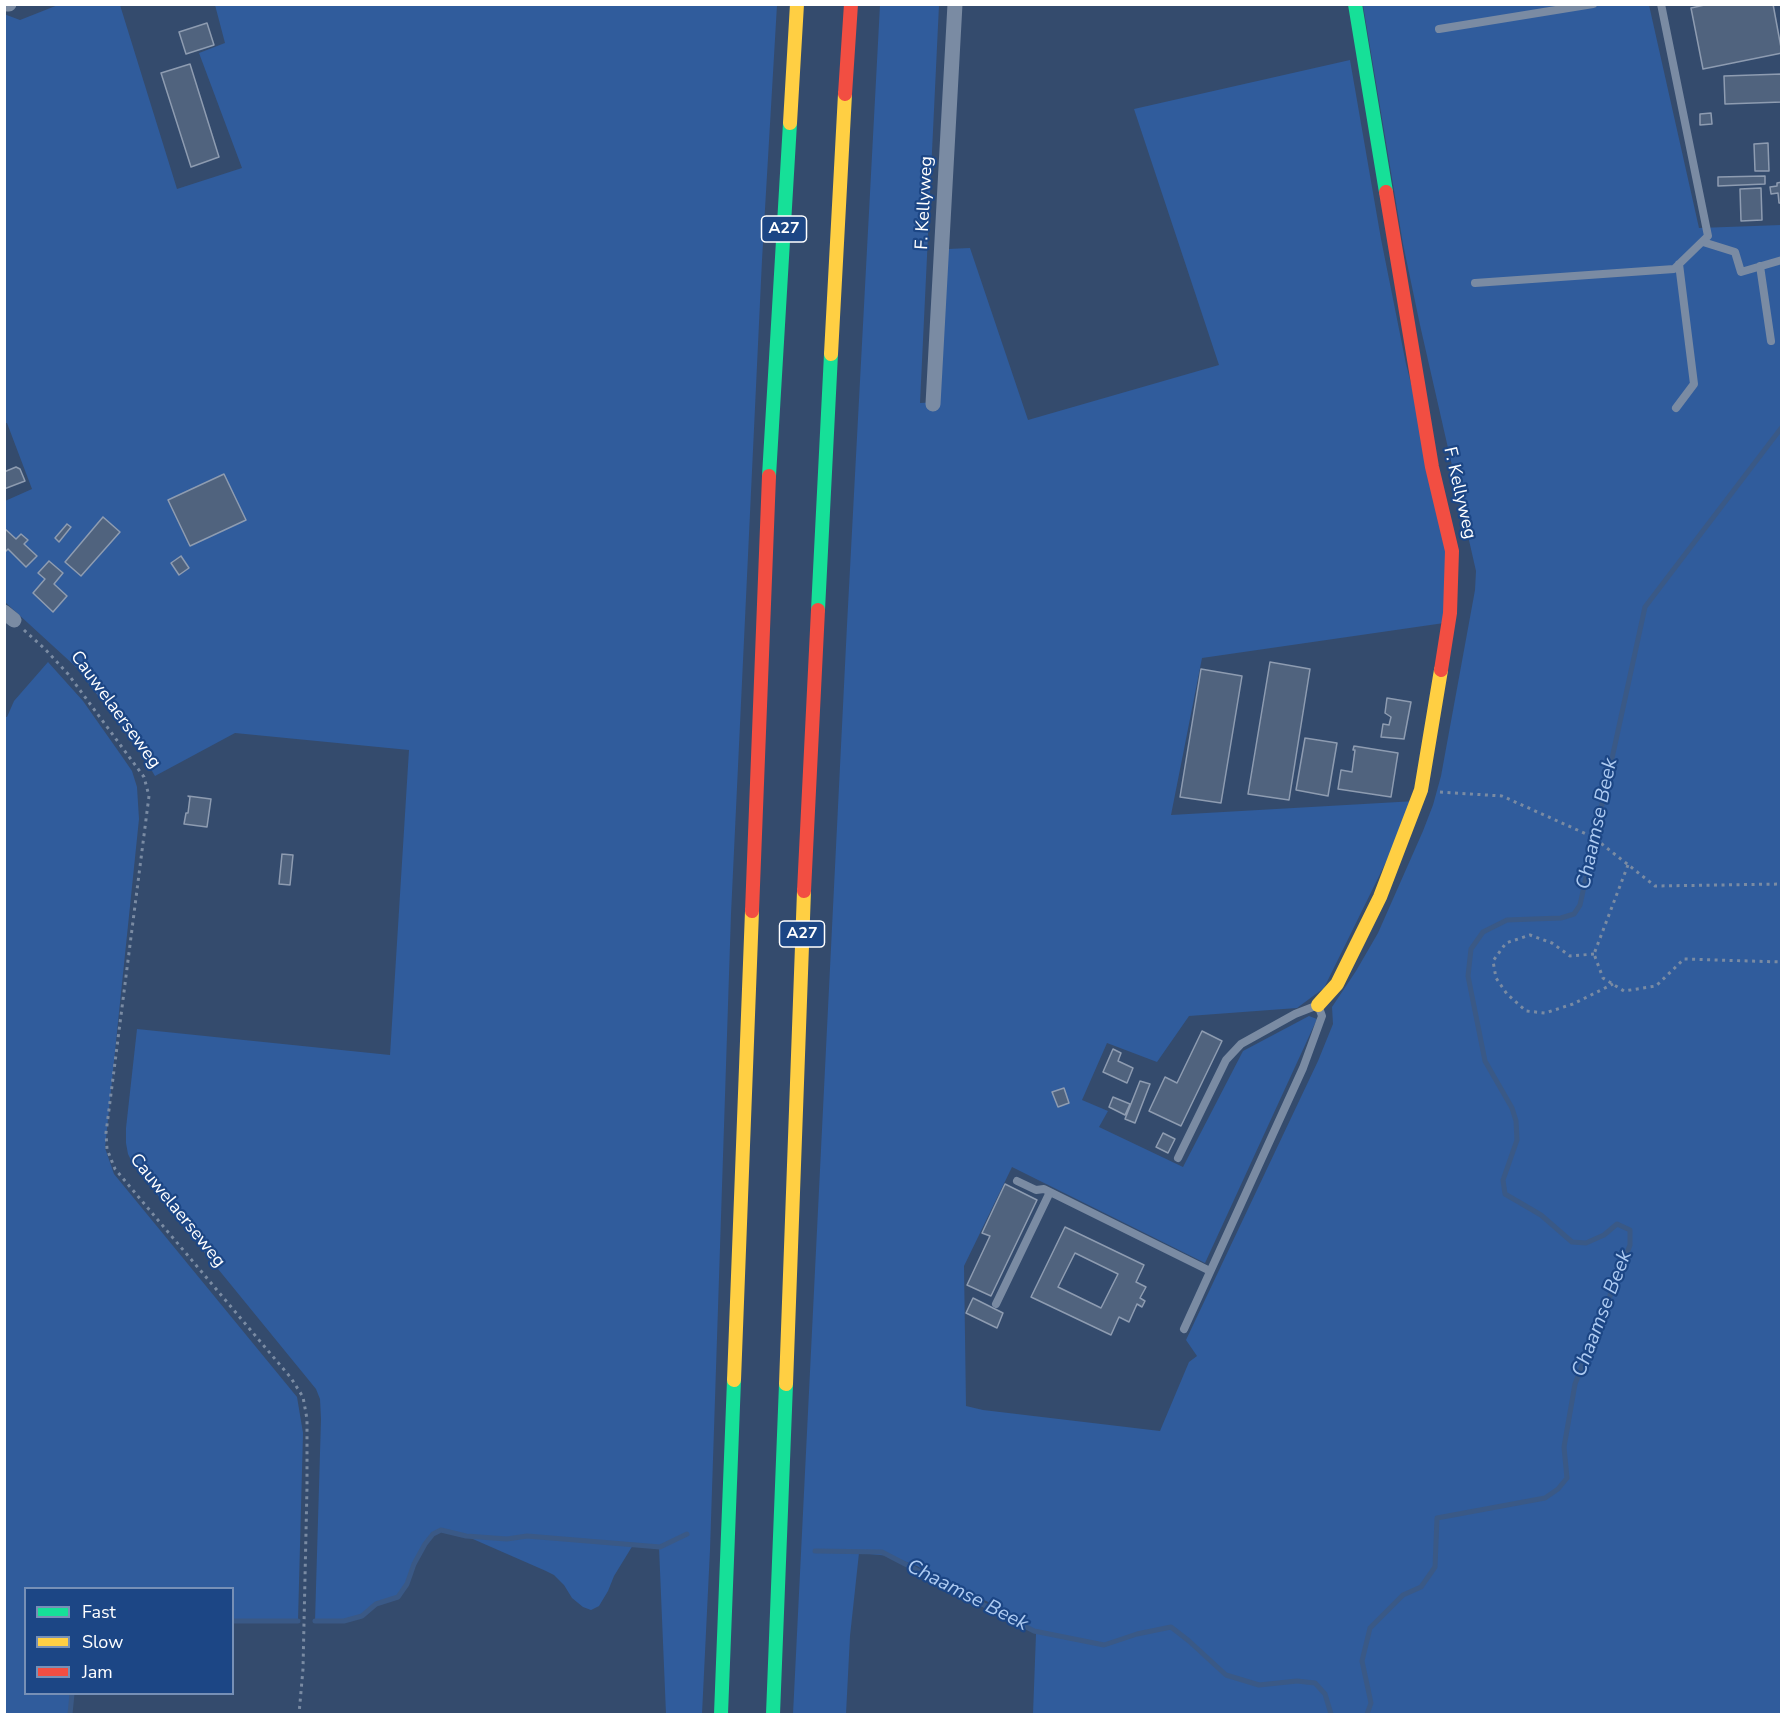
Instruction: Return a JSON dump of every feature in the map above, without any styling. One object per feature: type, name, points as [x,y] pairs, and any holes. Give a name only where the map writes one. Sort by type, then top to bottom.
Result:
[{"type":"main road","name":"A27","points":[[720,1714],[770,465],[797,4]]},
{"type":"main road","name":"A27","points":[[773,1714],[806,844],[851,4]]},
{"type":"main road","name":"F. Kellyweg","points":[[1318,1005],[1337,984],[1380,897],[1421,790],[1450,613],[1452,551],[1432,467],[1355,4]]},
{"type":"street","name":"F. Kellyweg","points":[[933,404],[956,4]]},
{"type":"lane","points":[[1439,29],[1593,4]]},
{"type":"lane","points":[[1475,283],[1674,269],[1708,236],[1661,4]]},
{"type":"lane","points":[[1703,242],[1735,252],[1741,272],[1782,260]]},
{"type":"lane","points":[[1676,408],[1694,384],[1679,264]]},
{"type":"lane","points":[[1760,266],[1772,341]]},
{"type":"lane","points":[[1178,1158],[1226,1060],[1241,1044],[1295,1014],[1318,1005],[1322,1016],[1303,1068],[1184,1329]]},
{"type":"lane","points":[[1017,1181],[1035,1190],[1044,1189],[1210,1271]]},
{"type":"lane","points":[[996,1304],[1050,1192]]},
{"type":"path","name":"Cauwelaerseweg","points":[[9,616],[68,674],[144,777],[149,796],[106,1133],[107,1149],[115,1169],[291,1378],[303,1397],[307,1419],[307,1487],[303,1669],[299,1714]]},
{"type":"path","points":[[1421,790],[1502,796],[1593,837],[1655,886],[1782,884]]},
{"type":"path","points":[[1628,865],[1594,954],[1603,978],[1624,991],[1656,986],[1684,959],[1782,962]]},
{"type":"path","points":[[1594,954],[1570,956],[1552,943],[1530,935],[1506,943],[1493,961],[1496,978],[1508,994],[1526,1011],[1545,1013],[1573,1004],[1613,984]]},
{"type":"shaded area","points":[[58,5],[120,5],[177,189],[242,168],[199,53],[225,43],[215,5],[777,5],[762,260],[731,914],[710,1550],[702,1714],[666,1714],[659,1547],[633,1545],[599,1606],[591,1610],[572,1598],[554,1575],[466,1536],[441,1531],[433,1534],[425,1544],[414,1564],[407,1584],[398,1597],[376,1604],[362,1616],[344,1621],[315,1621],[321,1419],[320,1399],[316,1389],[134,1166],[128,1154],[126,1128],[137,1029],[390,1055],[409,750],[235,733],[155,776],[140,751],[76,667],[5,602],[5,501],[32,489],[7,423],[5,423],[4,14],[20,20]]},
{"type":"shaded area","points":[[880,5],[939,5],[920,403],[939,402],[948,249],[970,248],[1028,420],[1219,365],[1134,109],[1350,60],[1381,239],[1406,364],[1456,559],[1451,622],[1202,658],[1171,815],[1416,801],[1324,988],[1297,1008],[1189,1016],[1157,1062],[1107,1043],[1082,1100],[1108,1111],[1099,1127],[1183,1167],[1243,1051],[1309,1016],[1317,1019],[1205,1263],[1012,1167],[964,1266],[966,1406],[1160,1431],[1189,1362],[1197,1356],[1186,1340],[1318,1061],[1333,1024],[1332,1007],[1378,933],[1433,805],[1441,776],[1475,590],[1476,571],[1403,244],[1363,5],[1649,5],[1699,228],[1781,225],[1781,1714],[1033,1714],[1036,1634],[1011,1622],[1007,1614],[1010,1612],[959,1591],[917,1566],[890,1556],[859,1553],[850,1636],[846,1714],[793,1714]]},
{"type":"shaded area","points":[[48,662],[83,701],[132,771],[137,787],[139,819],[105,1148],[114,1174],[297,1397],[303,1433],[298,1621],[234,1621],[234,1587],[24,1587],[24,1695],[72,1695],[70,1714],[5,1714],[4,717],[7,717],[14,701]]},
{"type":"building","points":[[1709,4],[1773,4],[1782,53],[1703,69],[1691,8]]},
{"type":"building","points":[[207,23],[214,45],[186,54],[179,32]]},
{"type":"building","points":[[190,64],[219,157],[191,167],[161,73]]},
{"type":"building","points":[[1782,74],[1782,102],[1725,104],[1724,76]]},
{"type":"building","points":[[1711,113],[1712,124],[1700,125],[1700,114]]},
{"type":"building","points":[[1768,143],[1769,171],[1755,171],[1754,144]]},
{"type":"building","points":[[1765,176],[1765,184],[1718,186],[1718,177]]},
{"type":"building","points":[[1782,182],[1782,203],[1779,203],[1778,193],[1771,194],[1770,187]]},
{"type":"building","points":[[1761,188],[1762,220],[1741,221],[1740,189]]},
{"type":"building","points":[[16,467],[20,469],[25,481],[4,489],[4,472]]},
{"type":"building","points":[[224,474],[246,520],[190,546],[168,500]]},
{"type":"building","points":[[103,517],[120,532],[81,576],[65,562]]},
{"type":"building","points":[[67,524],[71,527],[59,542],[55,538]]},
{"type":"building","points":[[4,528],[16,539],[21,534],[28,540],[24,544],[37,556],[26,567],[8,549],[4,553]]},
{"type":"building","points":[[181,556],[189,568],[179,575],[171,563]]},
{"type":"building","points":[[49,561],[63,573],[54,584],[67,596],[53,612],[33,593],[45,579],[38,573]]},
{"type":"building","points":[[1270,662],[1310,669],[1289,800],[1248,794]]},
{"type":"building","points":[[1201,669],[1242,676],[1221,803],[1180,797]]},
{"type":"building","points":[[1387,698],[1411,702],[1404,739],[1381,737],[1383,724],[1389,725],[1391,717],[1385,713]]},
{"type":"building","points":[[1305,738],[1337,743],[1328,796],[1296,790]]},
{"type":"building","points":[[1354,746],[1398,753],[1391,797],[1338,789],[1341,770],[1352,772]]},
{"type":"building","points":[[188,796],[211,799],[207,827],[184,824],[186,813],[188,813],[190,797]]},
{"type":"building","points":[[282,854],[293,855],[290,885],[279,884]]},
{"type":"building","points":[[1202,1031],[1222,1041],[1181,1126],[1149,1111],[1165,1077],[1177,1083]]},
{"type":"building","points":[[1113,1049],[1121,1053],[1118,1061],[1133,1068],[1127,1083],[1103,1072]]},
{"type":"building","points":[[1140,1081],[1150,1084],[1135,1123],[1125,1119]]},
{"type":"building","points":[[1064,1088],[1069,1103],[1058,1107],[1052,1092]]},
{"type":"building","points":[[1113,1097],[1130,1104],[1125,1115],[1109,1107]]},
{"type":"building","points":[[1163,1133],[1175,1139],[1168,1153],[1156,1147]]},
{"type":"building","points":[[1005,1184],[1037,1200],[991,1296],[967,1285],[990,1236],[982,1233]]},
{"type":"building","points":[[1065,1227],[1144,1265],[1136,1282],[1146,1287],[1140,1298],[1145,1301],[1142,1307],[1137,1304],[1129,1322],[1119,1317],[1111,1335],[1031,1297]],"holes":[[[1075,1253],[1118,1274],[1101,1308],[1058,1287]]]},
{"type":"building","points":[[973,1298],[1003,1313],[997,1328],[966,1313]]},
{"type":"waterway","name":"Chaamse Beek","points":[[1367,1714],[1371,1703],[1362,1661],[1370,1628],[1403,1595],[1421,1587],[1435,1567],[1437,1518],[1545,1498],[1558,1489],[1567,1478],[1564,1447],[1575,1384],[1630,1245],[1630,1230],[1617,1224],[1604,1235],[1586,1243],[1572,1242],[1541,1215],[1505,1194],[1503,1180],[1517,1140],[1516,1121],[1512,1108],[1485,1061],[1468,976],[1471,949],[1483,932],[1507,920],[1561,918],[1574,914],[1580,905],[1645,607],[1782,427]]},
{"type":"waterway","name":"Chaamse Beek","points":[[315,1621],[344,1621],[362,1616],[376,1604],[398,1597],[407,1584],[414,1564],[425,1544],[433,1534],[441,1530],[466,1536],[507,1539],[527,1536],[660,1547],[687,1534]]},
{"type":"waterway","name":"Chaamse Beek","points":[[815,1551],[882,1552],[1034,1631],[1104,1645],[1137,1634],[1171,1627],[1226,1675],[1259,1685],[1297,1681],[1315,1683],[1325,1694],[1331,1714]]},
{"type":"waterway","name":"Chaamse Beek","points":[[234,1621],[298,1621]]},
{"type":"waterway","name":"Chaamse Beek","points":[[70,1714],[72,1695]]},
{"type":"traffic: fast","points":[[1355,4],[1386,192]]},
{"type":"traffic: fast","points":[[769,476],[790,123]]},
{"type":"traffic: fast","points":[[818,610],[831,354]]},
{"type":"traffic: fast","points":[[721,1714],[734,1380]]},
{"type":"traffic: fast","points":[[773,1714],[786,1384]]},
{"type":"traffic: slow","points":[[790,123],[797,4]]},
{"type":"traffic: slow","points":[[831,354],[845,94]]},
{"type":"traffic: slow","points":[[1318,1005],[1337,984],[1380,897],[1421,790],[1441,670]]},
{"type":"traffic: slow","points":[[786,1384],[804,891]]},
{"type":"traffic: slow","points":[[734,1380],[752,911]]},
{"type":"traffic: jam","points":[[845,94],[851,4]]},
{"type":"traffic: jam","points":[[1386,192],[1432,467],[1452,551],[1450,613],[1441,670]]},
{"type":"traffic: jam","points":[[752,911],[769,476]]},
{"type":"traffic: jam","points":[[804,891],[818,610]]}]
